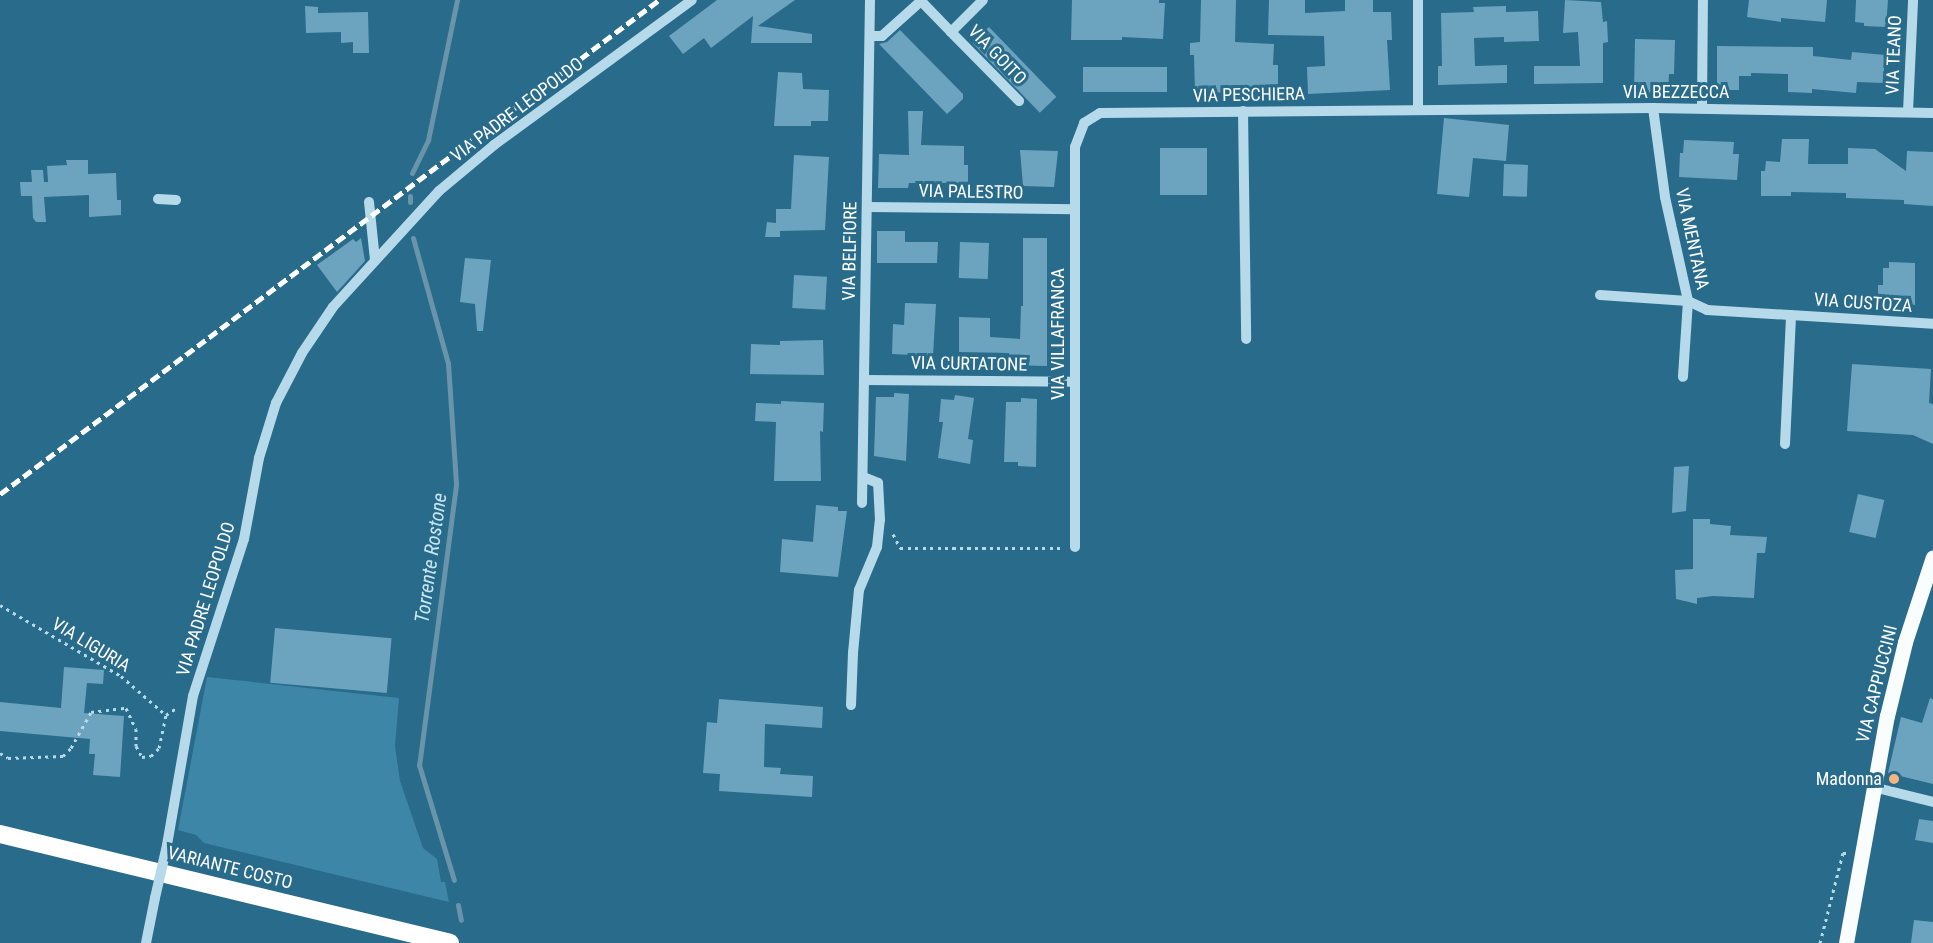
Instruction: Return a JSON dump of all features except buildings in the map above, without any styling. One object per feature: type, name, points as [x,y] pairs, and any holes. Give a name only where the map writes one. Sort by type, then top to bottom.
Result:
[{"type":"highway","name":"VARIANTE COSTO","points":[[0,834],[450,943]]},
{"type":"main road","name":"VIA CAPPUCCINI","points":[[1845,938],[1863,854],[1873,787],[1905,642],[1933,557]]},
{"type":"street","name":"VIA PADRE LEOPOLDO","points":[[146,943],[167,845],[193,696],[244,539],[259,458],[276,403],[302,353],[333,307],[439,192],[494,145],[692,0]]},
{"type":"street","name":"VIA BELFIORE","points":[[862,503],[870,0]]},
{"type":"street","name":"VIA GOITO","points":[[951,32],[983,0]]},
{"type":"street","points":[[1418,0],[1418,110]]},
{"type":"street","points":[[1702,108],[1703,0]]},
{"type":"street","name":"VIA TEANO","points":[[1908,112],[1913,0]]},
{"type":"street","name":"VIA GOITO","points":[[870,36],[882,36],[921,2],[1018,101]]},
{"type":"street","name":"VIA MENTANA","points":[[1653,108],[1665,197],[1688,302],[1683,377]]},
{"type":"street","name":"VIA BEZZECCA","points":[[1418,110],[1702,108],[1933,112]]},
{"type":"street","name":"VIA PESCHIERA","points":[[1084,123],[1100,113],[1418,110]]},
{"type":"street","points":[[1243,111],[1246,339]]},
{"type":"street","name":"VIA VILLAFRANCA","points":[[1075,547],[1075,147],[1084,123]]},
{"type":"street","points":[[158,199],[176,200]]},
{"type":"street","points":[[369,202],[375,260]]},
{"type":"street","name":"VIA PALESTRO","points":[[867,207],[1075,209]]},
{"type":"street","name":"VIA CUSTOZA","points":[[1600,295],[1688,302],[1707,310],[1933,324]]},
{"type":"street","name":"VIA CUSTOZA","points":[[1785,444],[1791,315]]},
{"type":"street","name":"VIA CURTATONE","points":[[864,380],[1074,382]]},
{"type":"street","points":[[851,705],[859,590],[877,547],[880,520],[878,483],[863,477]]},
{"type":"street","points":[[1873,787],[1933,802]]},
{"type":"path","points":[[880,520],[890,529],[900,548],[1075,547]]},
{"type":"path","name":"VIA LIGURIA","points":[[0,605],[121,676],[166,716]]},
{"type":"path","points":[[0,753],[8,758],[63,756],[71,748],[91,712],[126,708],[136,729],[136,746],[141,757],[151,756],[159,748],[166,716],[193,696]]},
{"type":"path","points":[[1820,943],[1844,853],[1863,854]]},
{"type":"shaded area","points":[[207,677],[399,698],[395,746],[400,781],[423,848],[437,859],[441,882],[445,882],[449,902],[204,843],[196,835],[178,830]]},
{"type":"waterway","name":"Torrente Rostone","points":[[412,173],[428,140],[457,0]]},
{"type":"waterway","name":"Torrente Rostone","points":[[410,196],[410,202]]},
{"type":"waterway","name":"Torrente Rostone","points":[[413,238],[448,363],[456,485],[419,765],[454,880]]},
{"type":"waterway","name":"Torrente Rostone","points":[[458,905],[461,920]]},
{"type":"railway","points":[[0,494],[659,0]]},
{"type":"place","name":"Madonna","points":[[1894,779]]}]
